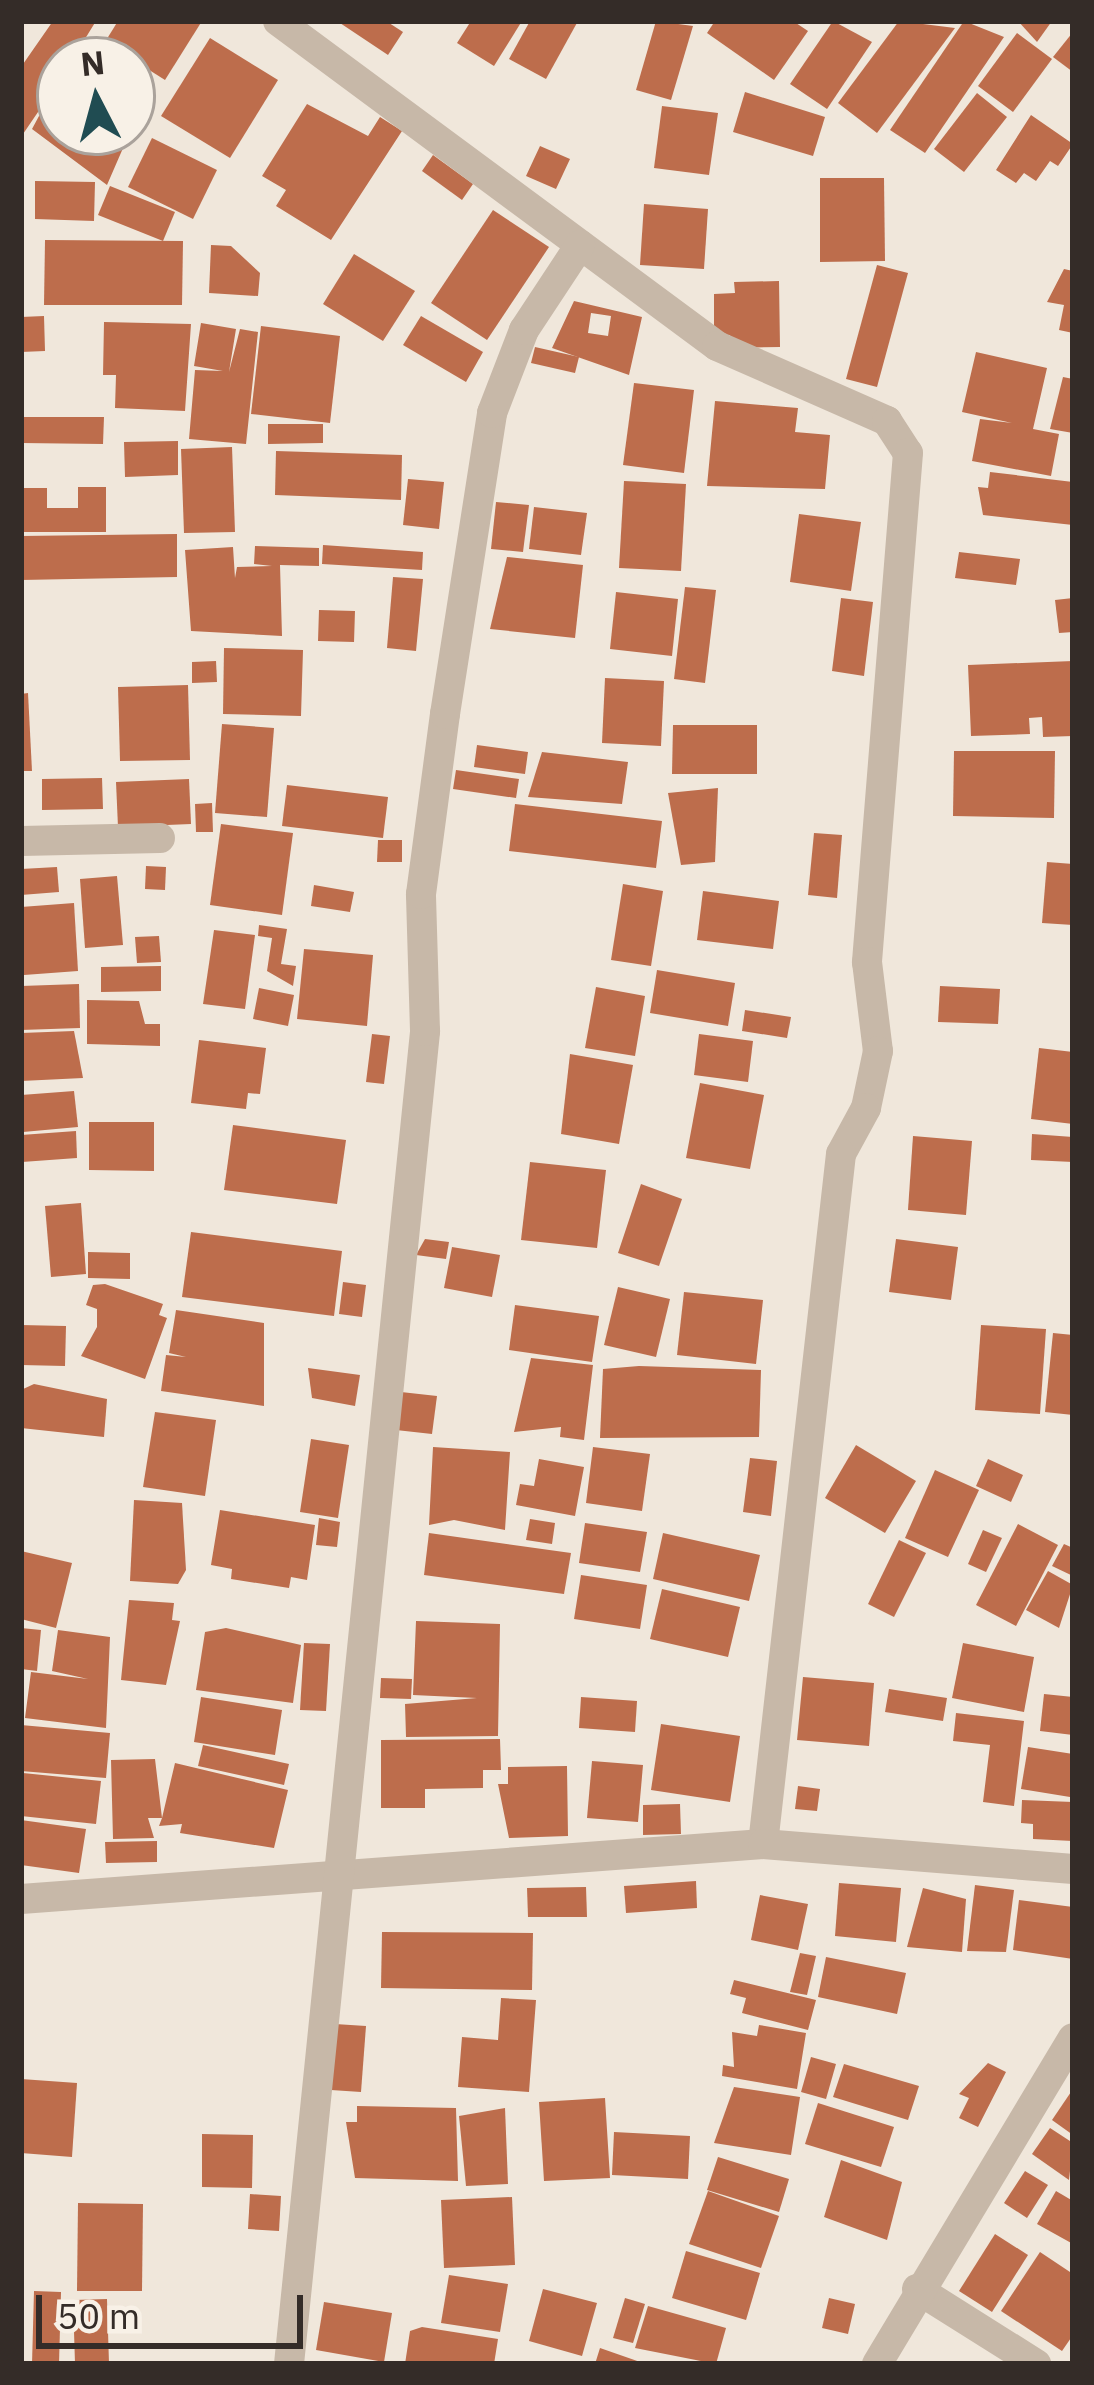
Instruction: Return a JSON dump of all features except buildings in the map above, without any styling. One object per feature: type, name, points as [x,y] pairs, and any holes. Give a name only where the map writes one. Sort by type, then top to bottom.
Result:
[{"type":"street","points":[[278,21],[717,346],[886,421],[908,453],[867,962],[878,1051],[866,1108],[841,1154],[763,1844]]},
{"type":"street","points":[[289,2364],[425,1031],[421,894],[492,413],[524,330],[580,244]]},
{"type":"street","points":[[21,842],[160,838]]},
{"type":"street","points":[[21,1899],[337,1871],[763,1844],[1073,1869]]},
{"type":"street","points":[[877,2364],[917,2289],[1073,2038]]},
{"type":"street","points":[[917,2289],[1036,2364]]}]
